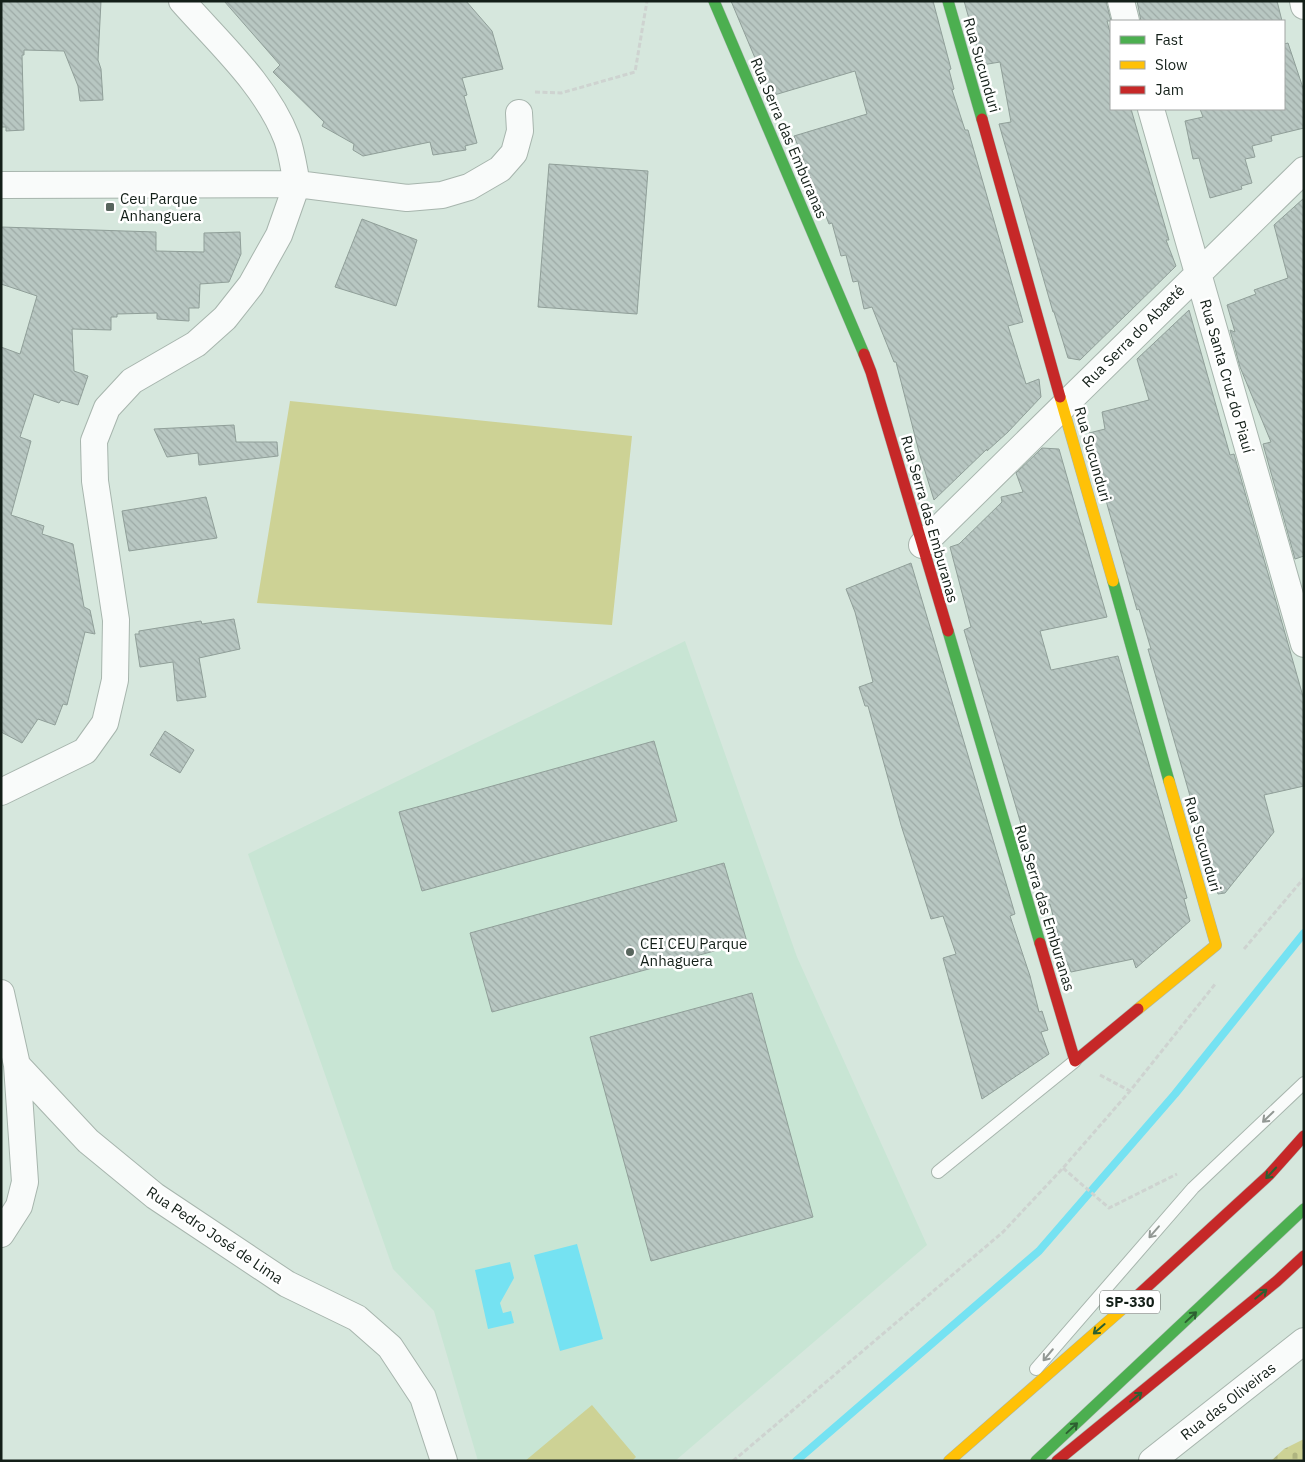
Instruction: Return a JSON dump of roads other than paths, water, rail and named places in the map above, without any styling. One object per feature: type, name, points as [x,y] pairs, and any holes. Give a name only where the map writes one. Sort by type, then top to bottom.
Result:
[{"type":"main road","name":"Rua Serra das Emburanas","points":[[714,1],[871,372],[1075,1061]]},
{"type":"main road","name":"Rua Sucunduri","points":[[948,1],[1216,945],[1075,1061]]},
{"type":"main road","name":"SP-330","points":[[949,1461],[1193,1248],[1269,1175],[1304,1136]]},
{"type":"main road","points":[[1036,1461],[1232,1279],[1304,1208]]},
{"type":"main road","points":[[1057,1461],[1277,1281],[1304,1256]]},
{"type":"street","points":[[1,792],[86,751],[105,723],[116,680],[116,620],[95,481],[94,441],[107,408],[132,380],[196,344],[224,318],[251,286],[279,235],[297,184],[287,140],[270,105],[247,75],[182,1]]},
{"type":"street","points":[[1121,1],[1126,20]]},
{"type":"street","points":[[1302,1],[1304,6]]},
{"type":"street","name":"Rua Santa Cruz do Piauí","points":[[1151,110],[1304,644]]},
{"type":"street","points":[[1,185],[297,184],[407,198],[442,195],[469,187],[500,169],[514,153],[520,132],[519,113]]},
{"type":"street","name":"Rua Serra do Abaeté","points":[[922,545],[1197,272],[1304,170]]},
{"type":"street","points":[[1,993],[17,1065],[24,1182],[18,1206],[1,1234]]},
{"type":"street","name":"Rua Pedro José de Lima","points":[[17,1065],[88,1141],[155,1196],[287,1284],[357,1318],[390,1347],[423,1397],[444,1461]]},
{"type":"street","name":"Rua das Oliveiras","points":[[1152,1461],[1304,1341]]},
{"type":"lane","points":[[938,1172],[1075,1061]]},
{"type":"lane","points":[[984,1430],[1193,1188],[1304,1083]]},
{"type":"water","points":[[577,1244],[603,1339],[560,1351],[534,1255]]},
{"type":"water","points":[[510,1262],[514,1278],[500,1303],[503,1313],[511,1311],[514,1323],[488,1329],[475,1270]]},
{"type":"waterway","points":[[796,1461],[1039,1251],[1175,1094],[1304,933]]},
{"type":"place","name":"Ceu Parque Anhanguera","points":[[110,207]]},
{"type":"place","name":"CEI CEU Parque Anhaguera","points":[[630,952]]}]
